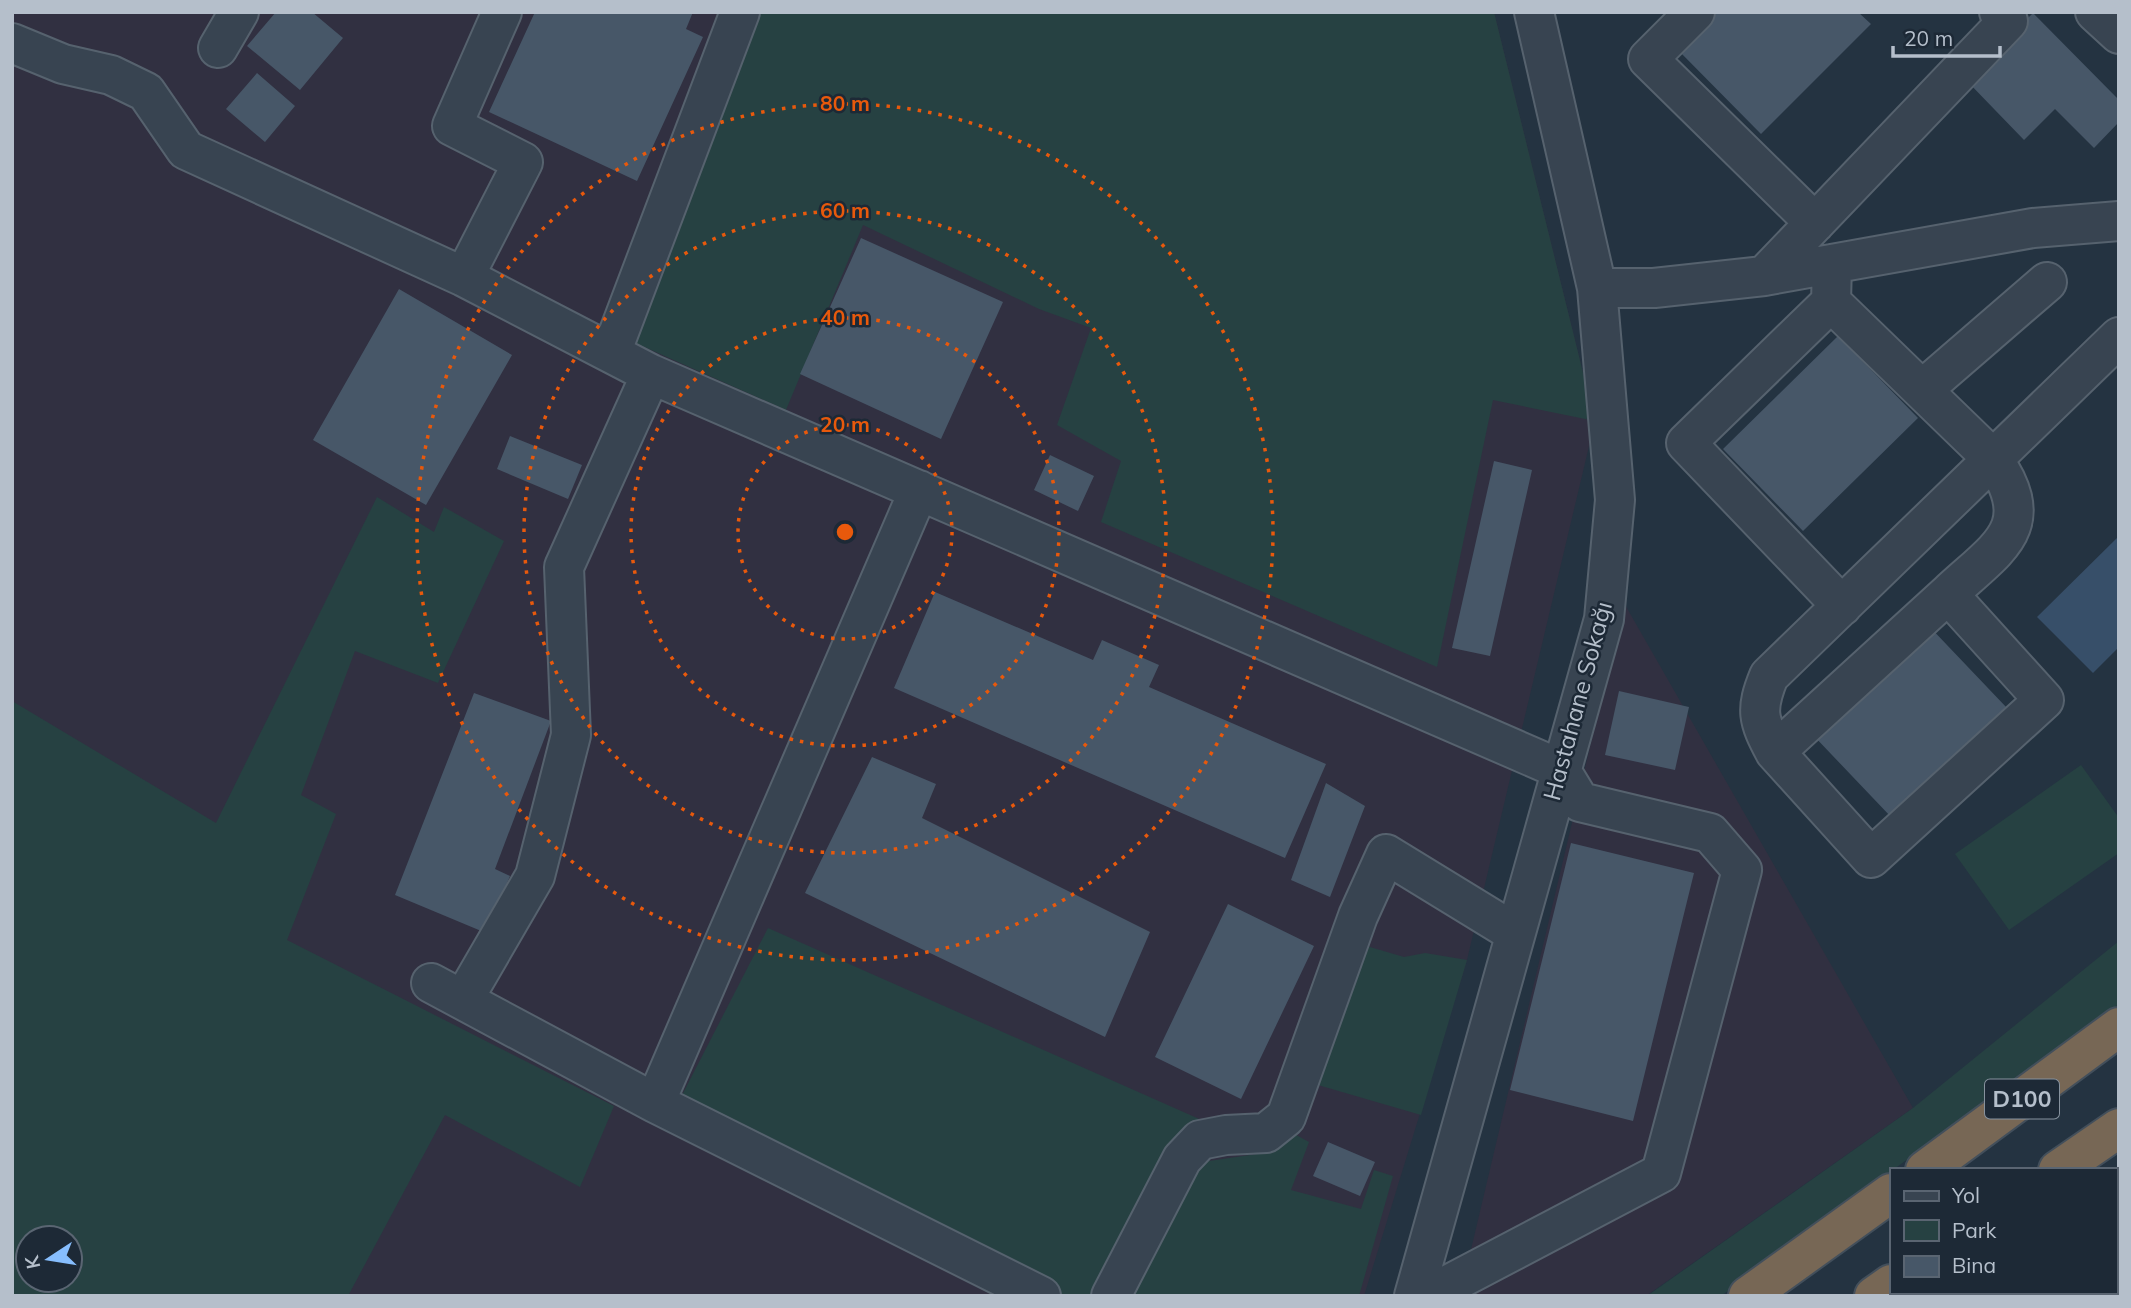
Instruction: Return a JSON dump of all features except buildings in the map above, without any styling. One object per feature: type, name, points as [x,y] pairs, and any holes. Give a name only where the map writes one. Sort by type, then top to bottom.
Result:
[{"type":"highway","name":"D100","points":[[1927,1168],[2119,1027]]},
{"type":"highway","points":[[2000,1116],[2119,1045]]},
{"type":"highway","points":[[2061,1168],[2119,1128]]},
{"type":"highway","points":[[1748,1296],[1890,1195]]},
{"type":"highway","points":[[1874,1296],[1890,1285]]},
{"type":"street","points":[[219,48],[239,12]]},
{"type":"street","points":[[464,277],[523,162],[452,126],[502,12]]},
{"type":"street","points":[[611,353],[740,12]]},
{"type":"street","name":"Hastahane Sokağı","points":[[1414,1296],[1604,619],[1615,500],[1597,288],[1534,12]]},
{"type":"street","points":[[1695,12],[1648,59],[1815,223]]},
{"type":"street","points":[[2095,12],[2119,34]]},
{"type":"street","points":[[1764,276],[2008,15]]},
{"type":"street","points":[[12,43],[63,64],[111,75],[146,92],[186,150],[464,277],[651,374],[1560,769],[1580,802],[1710,833],[1742,870],[1661,1173],[1427,1296]]},
{"type":"street","points":[[1597,288],[1654,288],[1764,276],[2033,228],[2119,221]]},
{"type":"street","points":[[1832,264],[1831,302],[1686,443],[1842,606]]},
{"type":"street","points":[[1922,390],[2047,282]]},
{"type":"street","points":[[1776,752],[2010,536],[2015,510],[2006,478],[1993,459],[1831,302]]},
{"type":"street","points":[[1948,594],[2044,700],[1871,858],[1776,752],[1761,725],[1759,701],[1769,676],[2119,337]]},
{"type":"street","points":[[651,374],[565,567],[571,735],[535,876],[447,991],[655,1103],[1041,1296]]},
{"type":"street","points":[[655,1103],[919,490]]},
{"type":"street","points":[[1111,1296],[1182,1159],[1200,1140],[1226,1135],[1265,1133],[1286,1117],[1358,916],[1386,853],[1515,933]]},
{"type":"shaded area","points":[[12,12],[1494,12],[1595,421],[1467,960],[1364,1296],[12,1296]]},
{"type":"shaded area","points":[[2119,536],[2119,647],[2093,673],[2037,617]]},
{"type":"shaded area","points":[[1624,603],[1913,1108],[1646,1296],[1460,1296]]},
{"type":"green space","points":[[732,12],[1494,12],[1595,421],[1493,400],[1437,667],[1101,522],[1121,461],[1057,425],[1091,328],[1039,309],[863,225],[786,410],[604,329]]},
{"type":"green space","points":[[377,497],[434,532],[444,507],[504,541],[438,683],[355,651],[301,795],[336,814],[287,940],[614,1106],[580,1187],[445,1115],[348,1296],[12,1296],[12,701],[216,823]]},
{"type":"green space","points":[[2081,765],[2119,818],[2119,853],[2009,930],[1955,854]]},
{"type":"green space","points":[[768,928],[1215,1126],[1099,1296],[1066,1296],[679,1101]]},
{"type":"green space","points":[[2119,941],[2119,1004],[1895,1168],[1890,1168],[1890,1172],[1721,1296],[1647,1296],[1913,1108]]},
{"type":"green space","points":[[1363,945],[1404,957],[1425,953],[1467,960],[1421,1115],[1318,1085]]},
{"type":"green space","points":[[1289,1131],[1309,1142],[1291,1190],[1361,1209],[1374,1170],[1393,1176],[1359,1296],[1124,1296],[1202,1162],[1257,1154]]}]
